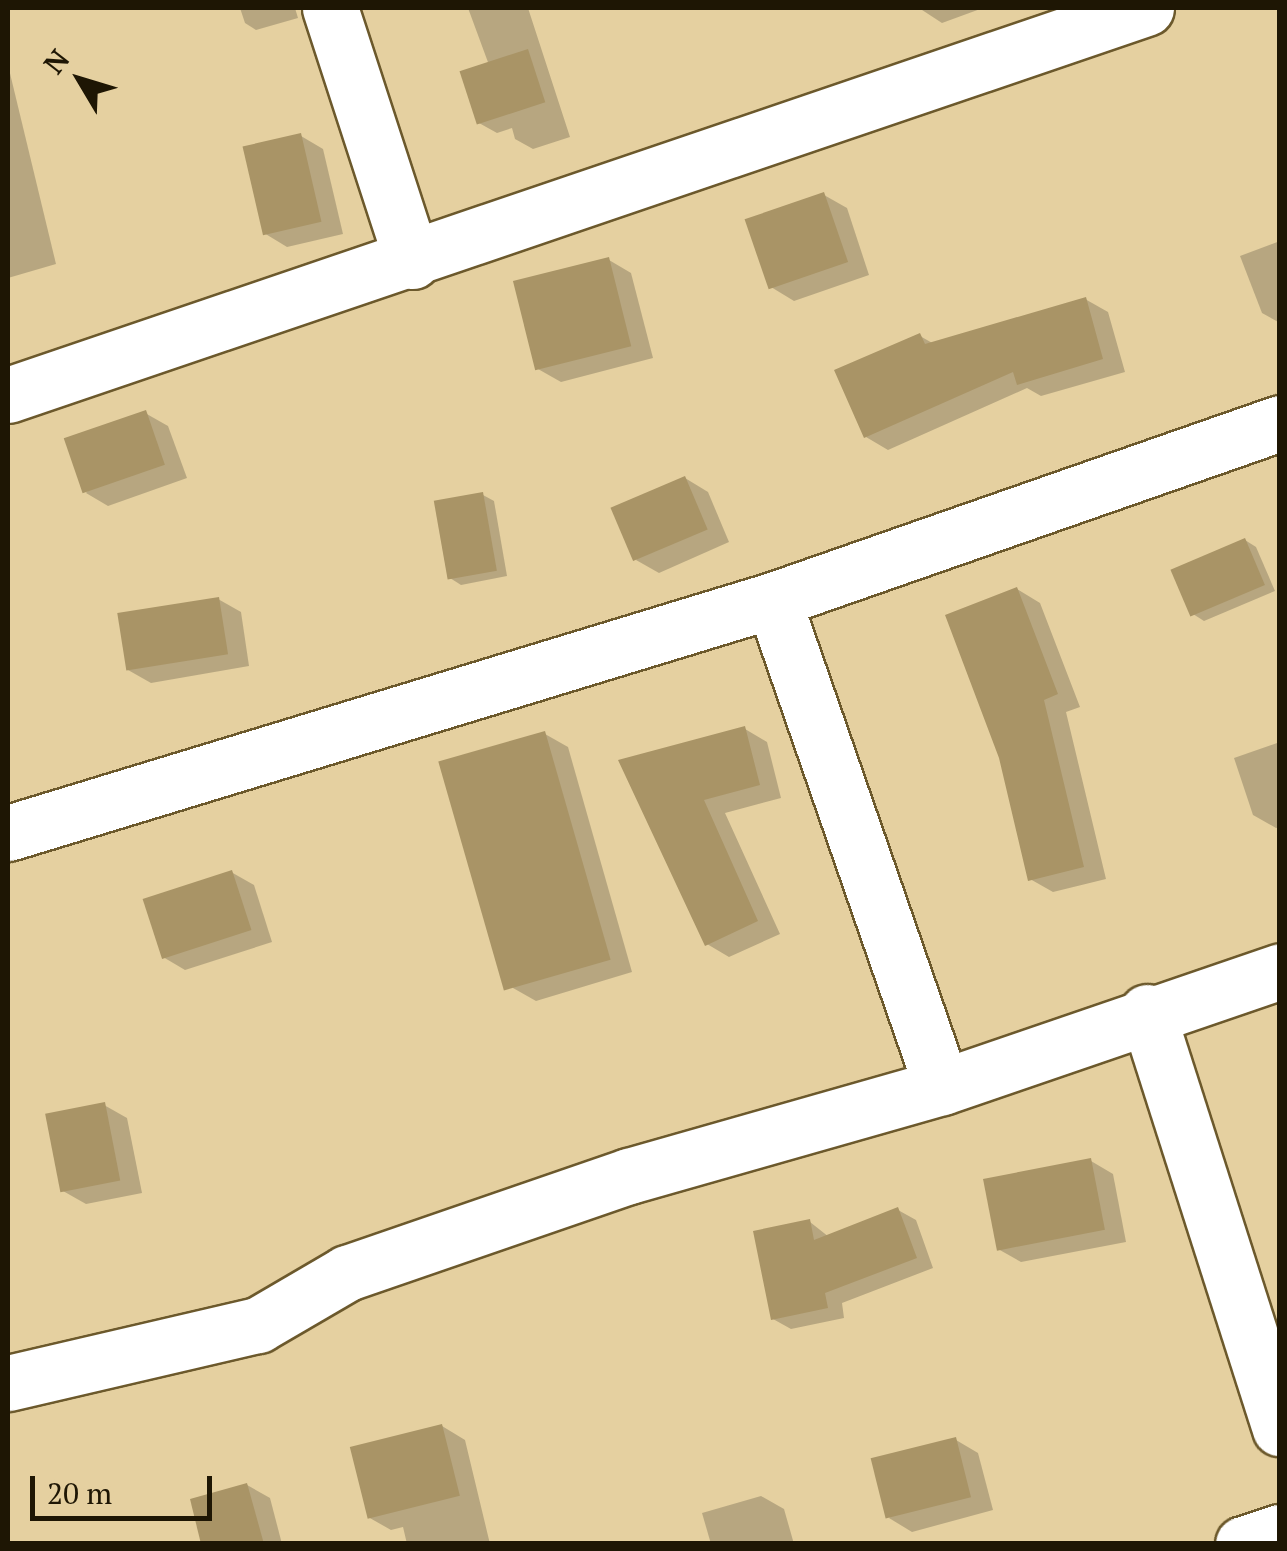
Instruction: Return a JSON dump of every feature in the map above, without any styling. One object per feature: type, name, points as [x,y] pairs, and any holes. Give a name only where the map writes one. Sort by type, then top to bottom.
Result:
[{"type":"street","points":[[330,8],[412,261]]},
{"type":"street","points":[[8,395],[412,261],[1146,8]]},
{"type":"street","points":[[8,834],[773,600],[1280,422]]},
{"type":"street","points":[[773,600],[942,1086]]},
{"type":"street","points":[[8,1383],[258,1324],[347,1272],[628,1176],[942,1086],[1146,1012],[1280,971]]},
{"type":"street","points":[[1146,1012],[1280,1428]]},
{"type":"street","points":[[1242,1544],[1280,1532]]},
{"type":"building","points":[[528,49],[545,102],[477,125],[460,71]]},
{"type":"building","points":[[301,133],[321,222],[263,235],[243,146]]},
{"type":"building","points":[[824,192],[848,262],[769,289],[745,219]]},
{"type":"building","points":[[609,257],[631,346],[535,370],[513,281]]},
{"type":"building","points":[[1086,297],[1103,359],[1017,385],[1013,372],[864,438],[834,370],[920,333],[925,344]]},
{"type":"building","points":[[146,410],[165,465],[83,493],[64,438]]},
{"type":"building","points":[[685,476],[708,529],[633,561],[610,508]]},
{"type":"building","points":[[483,492],[497,571],[448,579],[434,501]]},
{"type":"building","points":[[1245,538],[1265,585],[1190,617],[1170,570]]},
{"type":"building","points":[[1017,587],[1058,694],[1044,700],[1084,867],[1028,881],[999,758],[945,615]]},
{"type":"building","points":[[219,597],[228,654],[126,670],[117,613]]},
{"type":"building","points":[[745,726],[760,785],[704,800],[758,921],[705,946],[618,760]]},
{"type":"building","points":[[545,731],[611,960],[504,990],[438,762]]},
{"type":"building","points":[[232,870],[251,930],[162,959],[143,899]]},
{"type":"building","points":[[105,1102],[120,1181],[60,1192],[45,1114]]},
{"type":"building","points":[[1091,1158],[1105,1230],[997,1251],[983,1179]]},
{"type":"building","points":[[898,1207],[917,1258],[825,1293],[828,1308],[771,1320],[753,1231],[810,1219],[814,1240]]},
{"type":"building","points":[[442,1424],[460,1496],[368,1519],[350,1447]]},
{"type":"building","points":[[956,1437],[971,1497],[886,1518],[871,1458]]},
{"type":"building","points":[[247,1483],[264,1544],[201,1544],[190,1499]]}]
